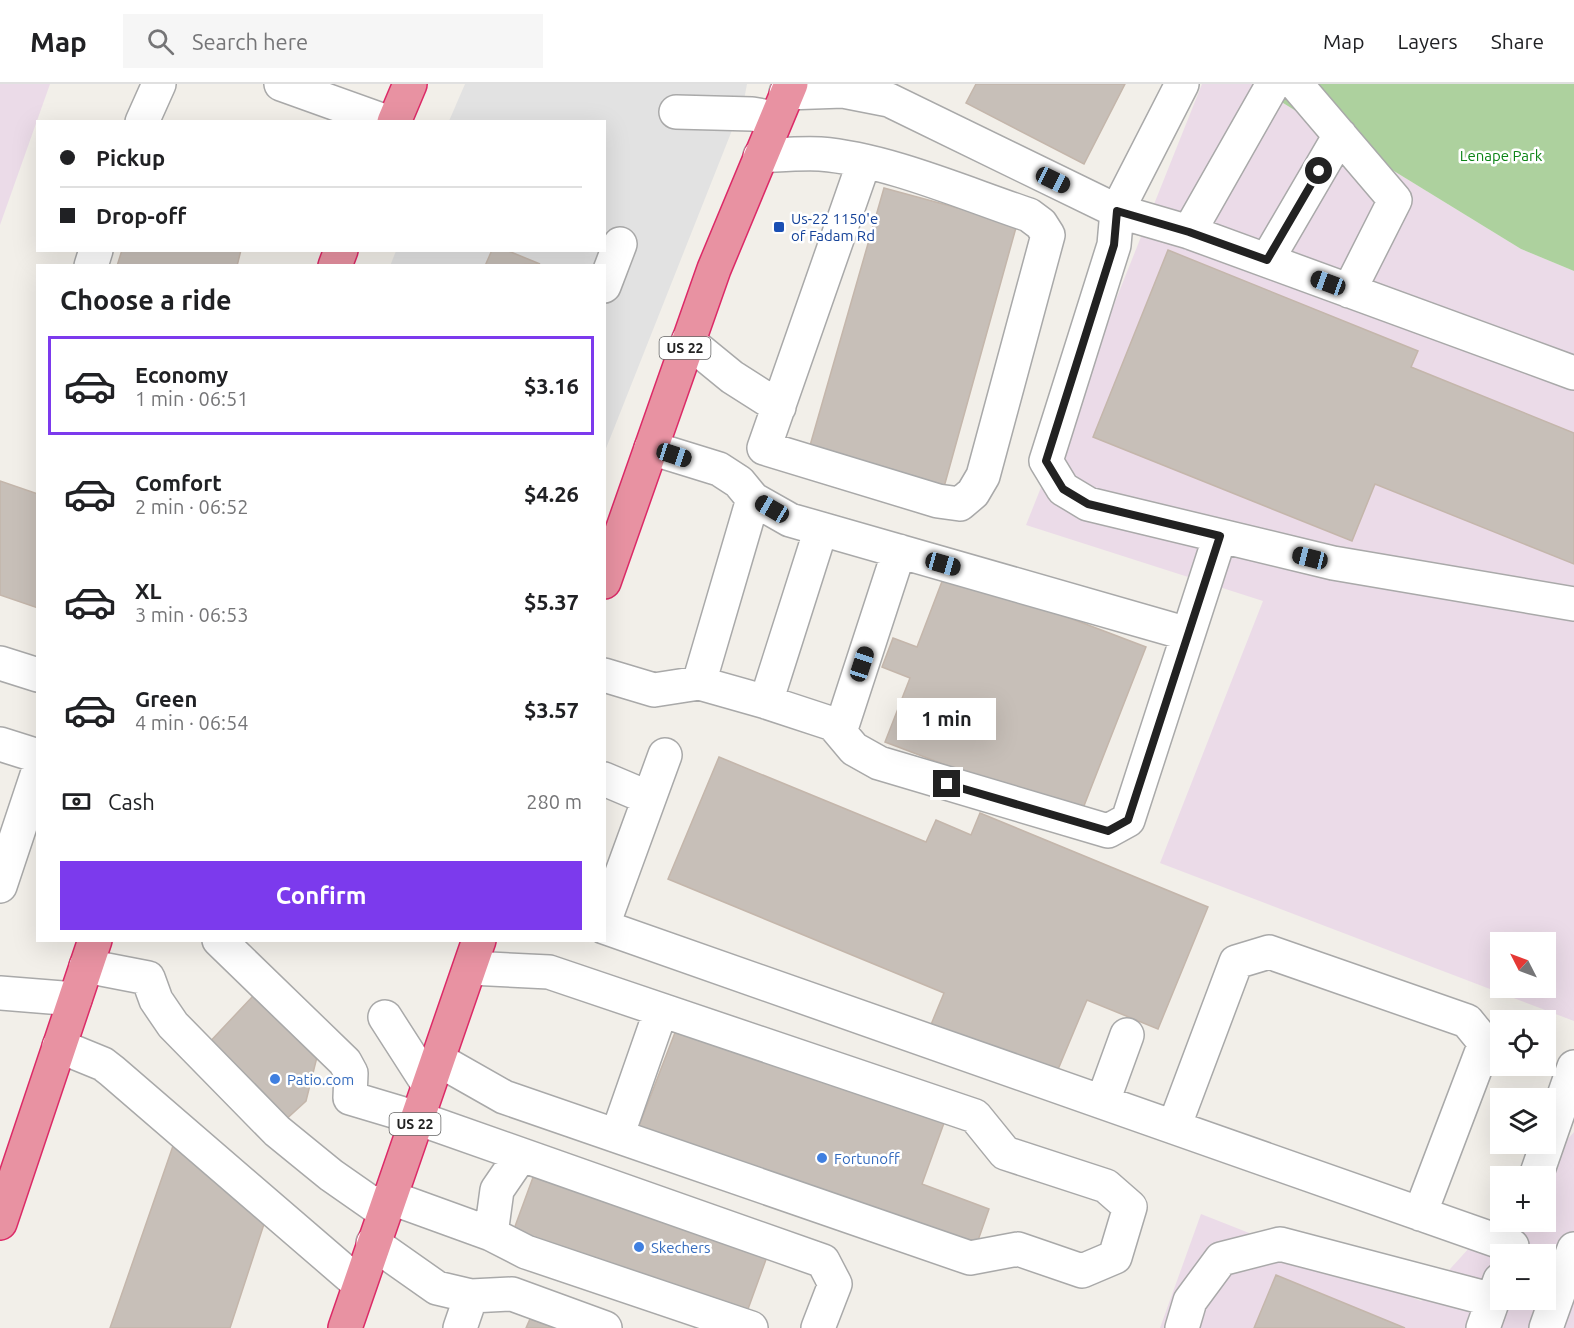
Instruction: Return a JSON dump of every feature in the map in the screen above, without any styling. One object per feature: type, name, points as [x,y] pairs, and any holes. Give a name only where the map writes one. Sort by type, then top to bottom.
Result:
[{"type":"highway","points":[[395,120],[410,84]]},
{"type":"highway","name":"US 22","points":[[606,576],[688,341],[760,156],[781,95]]},
{"type":"highway","points":[[0,1223],[90,953]]},
{"type":"highway","name":"US 22","points":[[348,1312],[474,954]]},
{"type":"street","points":[[143,120],[159,84]]},
{"type":"street","points":[[281,84],[381,120]]},
{"type":"street","points":[[1182,84],[1117,211],[1114,245],[1046,461],[1063,489],[1088,504],[1333,563],[1574,604]]},
{"type":"street","points":[[1189,232],[1273,84]]},
{"type":"street","points":[[1296,84],[1395,200],[1349,291]]},
{"type":"street","points":[[676,112],[744,114],[781,95],[859,92],[909,95],[1117,211],[1189,232],[1574,373]]},
{"type":"street","points":[[1267,260],[1340,135]]},
{"type":"street","points":[[760,156],[822,154],[864,162],[909,174],[1029,215],[1041,224],[1048,235],[983,476],[973,493],[960,504],[938,501],[764,448],[864,162]]},
{"type":"street","points":[[606,281],[620,244]]},
{"type":"street","points":[[688,341],[732,376],[779,407]]},
{"type":"street","points":[[651,448],[719,470],[739,482],[753,499],[790,520],[1188,634]]},
{"type":"street","points":[[699,683],[753,499]]},
{"type":"street","points":[[766,702],[821,529]]},
{"type":"street","points":[[606,676],[654,690],[699,683],[766,702],[833,724],[854,749],[879,763],[1108,831],[1128,820],[1220,536]]},
{"type":"street","points":[[840,732],[899,551]]},
{"type":"street","points":[[0,663],[36,674]]},
{"type":"street","points":[[0,744],[36,755]]},
{"type":"street","points":[[606,916],[665,755]]},
{"type":"street","points":[[0,886],[36,778]]},
{"type":"street","points":[[606,780],[649,798]]},
{"type":"street","points":[[606,928],[1420,1214],[1514,1240]]},
{"type":"street","points":[[221,942],[345,1062],[351,1073],[350,1098],[417,1118],[823,1261],[835,1284],[818,1328]]},
{"type":"street","points":[[1174,1127],[1236,962],[1269,952],[1467,1021],[1485,1043],[1420,1214]]},
{"type":"street","points":[[90,953],[148,978],[156,1000],[173,1025],[277,1131],[316,1163],[386,1205],[491,1234],[526,1252],[751,1328]]},
{"type":"street","points":[[385,1017],[433,1072],[970,1258],[1018,1249],[1082,1271],[1115,1257],[1130,1207],[1106,1186],[1005,1153],[975,1116],[549,972],[474,954]]},
{"type":"street","points":[[0,993],[75,999]]},
{"type":"street","points":[[617,1136],[661,1010]]},
{"type":"street","points":[[1103,1101],[1127,1035]]},
{"type":"street","points":[[59,1046],[97,1061],[112,1071],[348,1312]]},
{"type":"street","points":[[1539,1166],[1574,1067]]},
{"type":"street","points":[[491,1234],[497,1190],[521,1155]]},
{"type":"street","points":[[373,1243],[437,1288],[471,1296],[512,1294],[605,1328]]},
{"type":"street","points":[[1182,1328],[1190,1301],[1221,1259],[1280,1244],[1490,1302]]},
{"type":"street","points":[[1546,1328],[1574,1249]]},
{"type":"street","points":[[460,1328],[471,1296]]},
{"type":"shaded area","points":[[0,84],[50,84],[36,120],[0,225]]},
{"type":"shaded area","points":[[465,84],[747,84],[744,100],[606,448],[606,264],[391,264],[396,252],[606,252],[606,120],[449,120]]},
{"type":"shaded area","points":[[1202,84],[1252,84],[1521,249],[1574,271],[1574,1021],[1556,1014],[1556,1010],[1545,1010],[1514,998],[1556,998],[1556,932],[1490,932],[1490,989],[1160,863],[1263,601],[1026,525]]},
{"type":"shaded area","points":[[1574,1132],[1574,1328],[1160,1328],[1201,1214],[1421,1301],[1490,1225],[1490,1232],[1556,1232],[1556,1166],[1543,1166]]},
{"type":"green space","name":"Lenape Park","points":[[1252,84],[1574,84],[1574,271],[1521,249]]},
{"type":"building","points":[[976,84],[1125,84],[1084,164],[966,103]]},
{"type":"building","points":[[884,188],[1017,224],[944,487],[809,449]]},
{"type":"building","points":[[1168,250],[1418,351],[1411,367],[1574,433],[1574,564],[1375,484],[1352,541],[1093,437]]},
{"type":"building","points":[[121,252],[240,252],[238,264],[118,264]]},
{"type":"building","points":[[491,252],[511,252],[540,264],[486,264]]},
{"type":"building","points":[[0,481],[36,493],[36,607],[0,595]]},
{"type":"building","points":[[946,571],[1146,647],[1080,816],[885,742],[910,678],[882,667],[893,638],[917,647]]},
{"type":"building","points":[[719,757],[926,842],[936,820],[971,835],[980,813],[1208,907],[1158,1029],[1087,1000],[1054,1079],[930,1027],[944,993],[668,879]]},
{"type":"building","name":"Patio.com","points":[[253,996],[317,1057],[306,1101],[282,1123],[205,1047]]},
{"type":"building","name":"Fortunoff","points":[[676,1030],[944,1123],[922,1184],[989,1209],[975,1249],[637,1131]]},
{"type":"building","points":[[174,1143],[265,1221],[230,1328],[110,1328]]},
{"type":"building","name":"Skechers","points":[[535,1172],[768,1254],[744,1320],[510,1240]]},
{"type":"building","points":[[1276,1275],[1405,1328],[1254,1328]]},
{"type":"building","points":[[530,1319],[555,1328],[526,1328]]},
{"type":"place","name":"Us-22 1150'e of Fadam Rd","points":[[779,227]]},
{"type":"place","name":"Patio.com","points":[[275,1079]]},
{"type":"place","name":"Fortunoff","points":[[822,1158]]},
{"type":"place","name":"Skechers","points":[[639,1247]]},
{"type":"route","points":[[947,784],[1108,831],[1128,820],[1220,536],[1088,504],[1063,489],[1046,461],[1114,245],[1117,211],[1189,232],[1267,260],[1319,171]]}]
